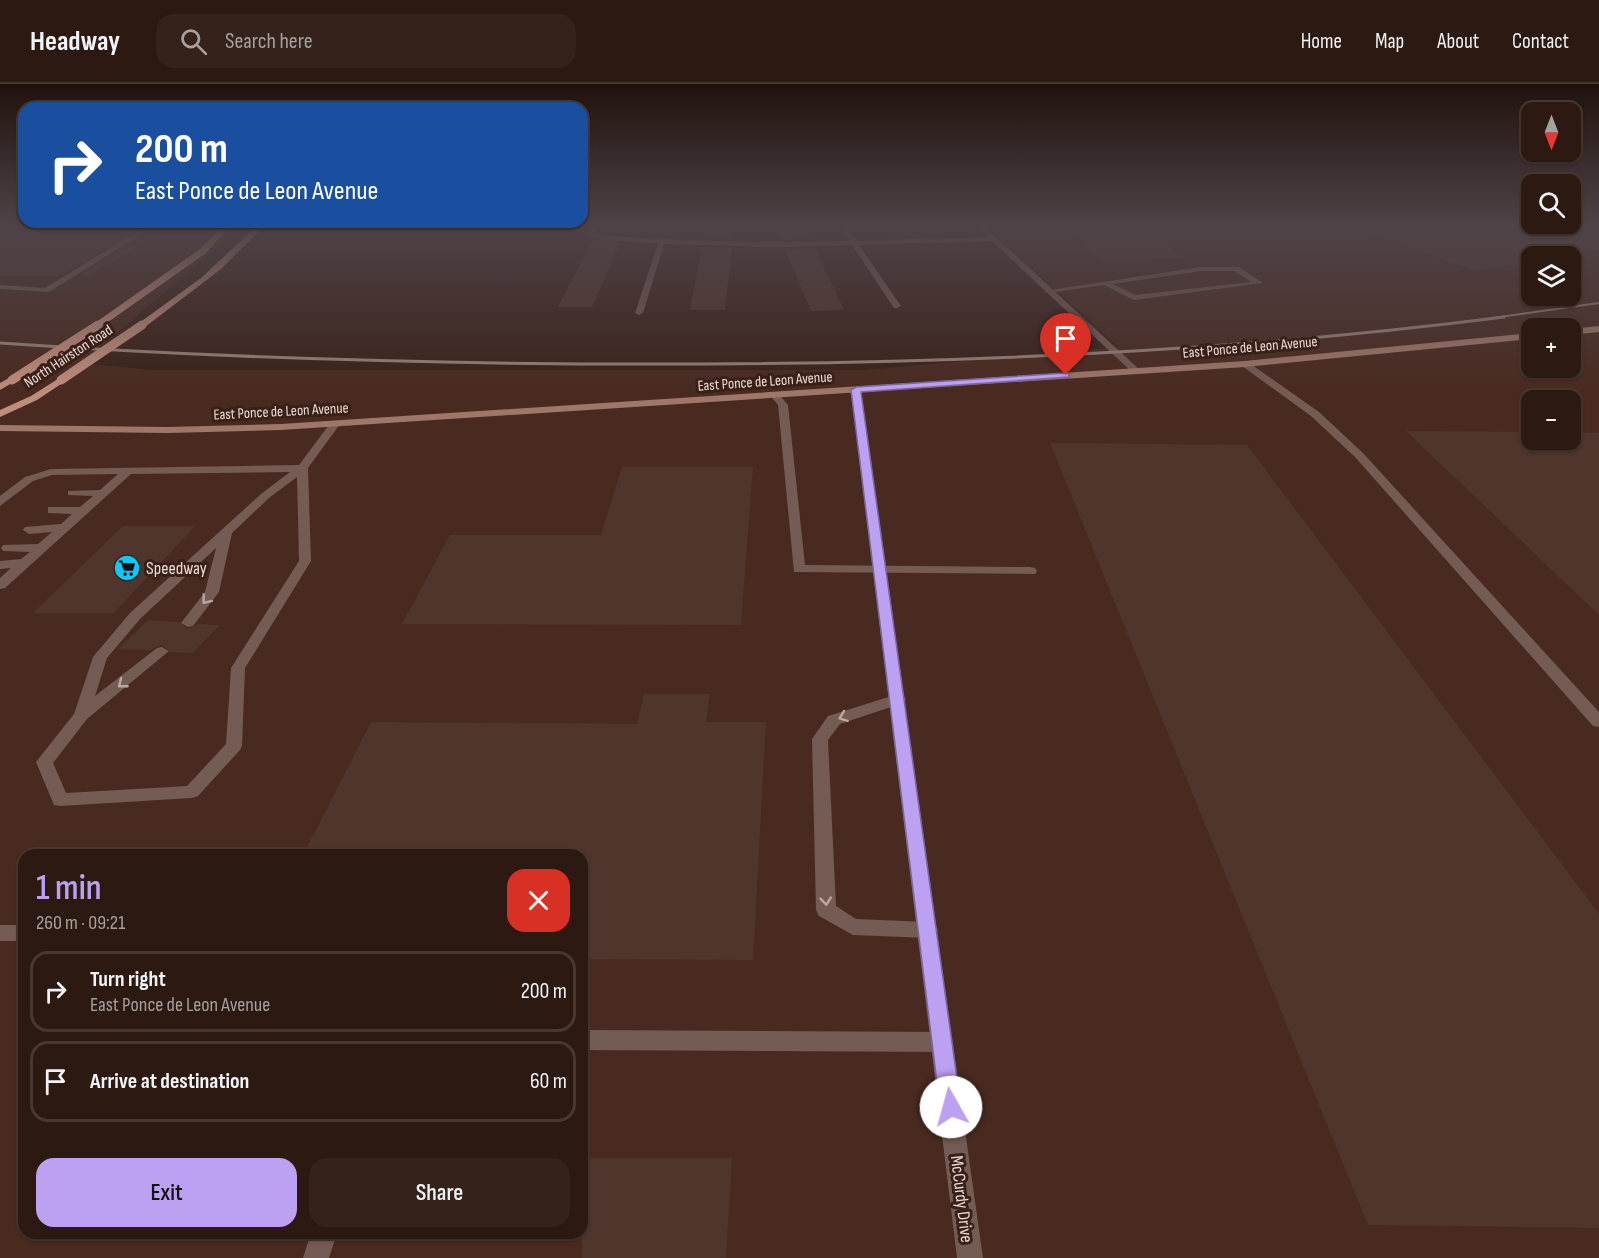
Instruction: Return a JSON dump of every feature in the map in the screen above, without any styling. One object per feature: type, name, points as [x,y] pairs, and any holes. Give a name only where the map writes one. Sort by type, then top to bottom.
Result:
[{"type":"main road","name":"North Hairston Road","points":[[0,387],[98,325],[159,282]]},
{"type":"main road","name":"North Hairston Road","points":[[0,414],[34,398],[201,282]]},
{"type":"main road","points":[[1581,331],[1599,329]]},
{"type":"main road","name":"East Ponce de Leon Avenue","points":[[0,428],[168,430],[336,424],[1245,364],[1521,337]]},
{"type":"street","points":[[0,287],[46,290],[60,282]]},
{"type":"street","points":[[639,313],[648,282]]},
{"type":"street","points":[[881,282],[897,306]]},
{"type":"street","points":[[1038,282],[1136,371]]},
{"type":"street","points":[[1048,291],[1113,282]]},
{"type":"street","points":[[1105,283],[1134,298],[1260,283],[1258,282]]},
{"type":"street","points":[[1245,364],[1315,414],[1359,455],[1599,722]]},
{"type":"street","name":"McCurdy Drive","points":[[856,390],[970,1258]]},
{"type":"street","points":[[775,395],[783,405],[799,568],[1030,571]]},
{"type":"street","points":[[81,715],[100,657],[135,616],[265,496],[302,468],[336,424]]},
{"type":"street","points":[[5,498],[29,479],[51,472],[302,468]]},
{"type":"street","points":[[162,651],[81,715],[44,762],[60,800],[192,792],[234,746],[238,668],[305,561],[302,468]]},
{"type":"street","points":[[0,585],[127,472]]},
{"type":"street","points":[[72,494],[103,493]]},
{"type":"street","points":[[5,498],[32,494]]},
{"type":"street","points":[[52,510],[83,511]]},
{"type":"street","points":[[29,530],[64,528]]},
{"type":"street","points":[[188,623],[212,591],[226,532]]},
{"type":"street","points":[[7,548],[41,548]]},
{"type":"street","points":[[0,565],[24,563]]},
{"type":"street","points":[[898,699],[834,720],[820,739],[826,910],[853,927],[928,930]]},
{"type":"street","points":[[0,933],[18,933]]},
{"type":"street","points":[[588,1040],[942,1042]]},
{"type":"street","points":[[316,1258],[322,1239]]},
{"type":"shaded area","points":[[0,282],[177,282],[82,363],[152,370],[865,370],[1118,347],[1047,282],[1521,282],[1521,306],[1581,306],[1581,282],[1599,282],[1599,1258],[0,1258]]},
{"type":"building","points":[[571,282],[603,282],[592,307],[558,307]]},
{"type":"building","points":[[695,282],[728,282],[725,310],[690,310]]},
{"type":"building","points":[[799,282],[831,282],[844,310],[811,311]]},
{"type":"building","points":[[1406,431],[1521,432],[1521,450],[1581,450],[1581,432],[1599,433],[1599,615]]},
{"type":"building","points":[[1050,443],[1247,445],[1599,914],[1599,1228],[1368,1225]]},
{"type":"building","points":[[622,467],[753,467],[741,625],[402,624],[450,535],[601,535]]},
{"type":"building","points":[[123,526],[195,526],[114,613],[33,613]]},
{"type":"building","points":[[148,620],[179,622],[188,629],[198,624],[220,625],[193,653],[171,652],[162,645],[150,650],[118,649]]},
{"type":"building","points":[[644,694],[710,694],[706,722],[766,722],[753,960],[588,959],[588,849],[306,849],[371,722],[637,724]]},
{"type":"building","points":[[588,1158],[732,1158],[726,1258],[582,1258],[582,1239],[588,1239]]},
{"type":"railway","points":[[1492,318],[1599,303]]},
{"type":"railway","points":[[0,343],[352,360],[616,364],[804,363],[1005,358],[1205,347],[1305,339],[1504,317]]},
{"type":"place","name":"Speedway","points":[[127,568]]},
{"type":"route","points":[[951,1107],[856,390],[1066,375]]}]
